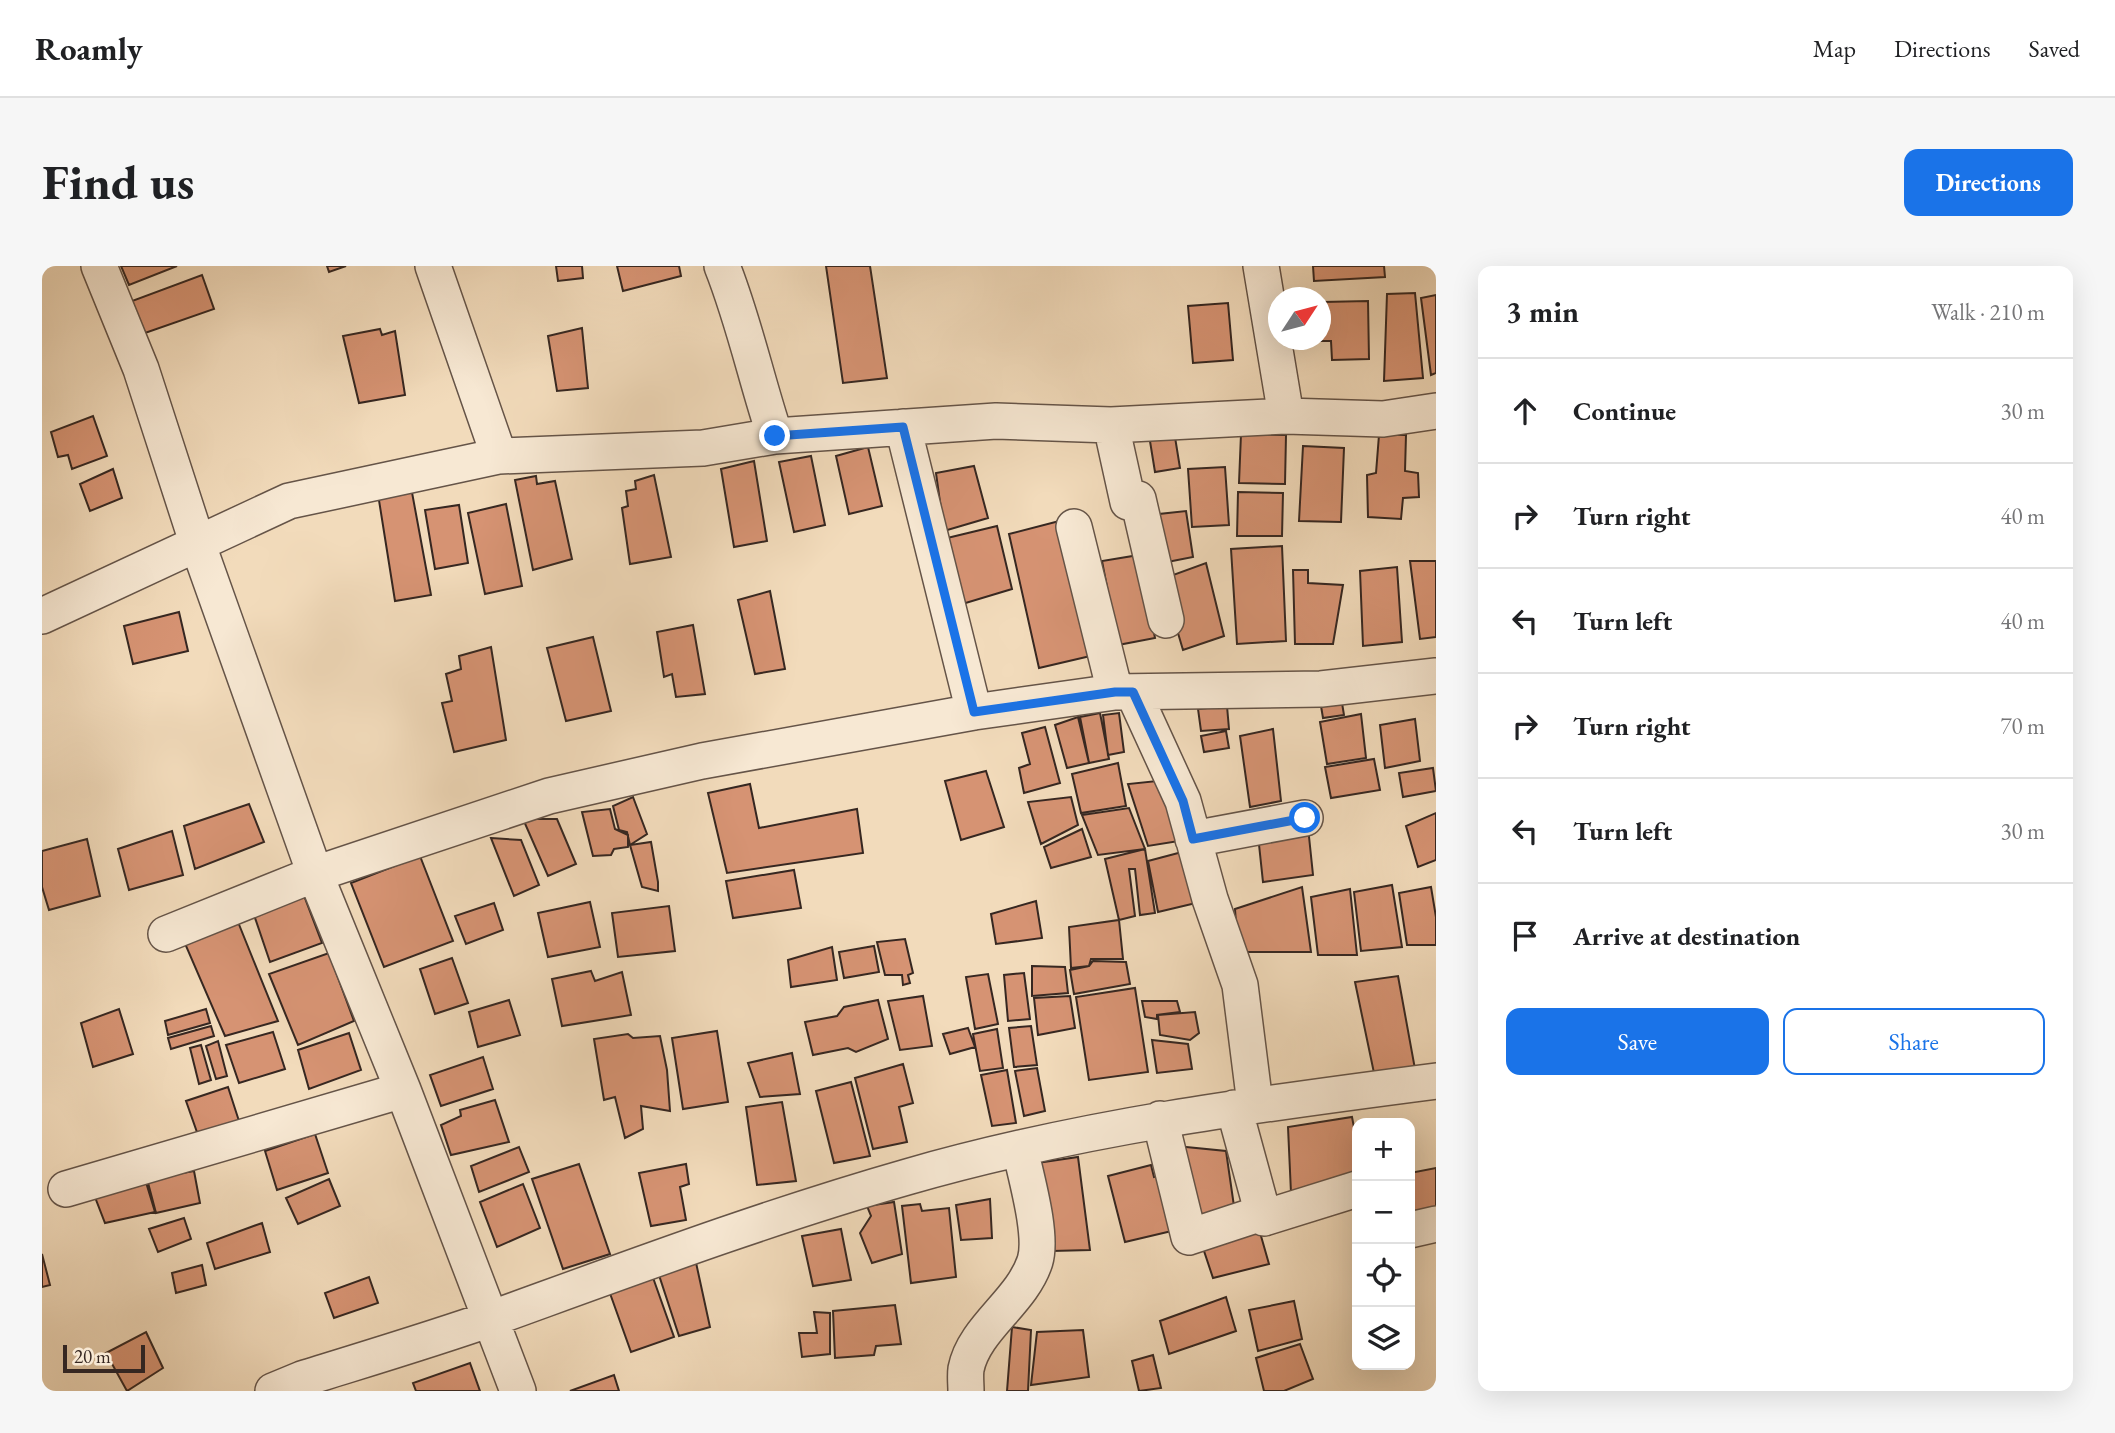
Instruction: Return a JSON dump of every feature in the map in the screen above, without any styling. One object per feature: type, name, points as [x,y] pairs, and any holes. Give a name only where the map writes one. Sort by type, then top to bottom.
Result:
[{"type":"street","points":[[99,266],[141,369],[198,545],[315,874],[403,1090],[518,1391]]},
{"type":"street","points":[[433,266],[499,456]]},
{"type":"street","points":[[722,266],[735,300],[775,436]]},
{"type":"street","points":[[1261,266],[1286,416]]},
{"type":"street","points":[[42,617],[289,501],[499,456],[703,448],[775,436],[996,421],[1111,425],[1286,416],[1383,419],[1436,411]]},
{"type":"street","points":[[1111,425],[1128,502],[1138,499],[1166,620]]},
{"type":"street","points":[[903,427],[974,712]]},
{"type":"street","points":[[1074,527],[1124,692],[1183,801],[1210,900],[1240,985],[1244,1106],[1262,1213],[1264,1217],[1352,1191]]},
{"type":"street","points":[[166,934],[315,874],[549,796],[702,761],[974,712],[1124,692],[1321,690],[1436,676]]},
{"type":"street","points":[[1193,839],[1305,818]]},
{"type":"street","points":[[273,1391],[302,1379],[490,1319],[716,1236],[909,1176],[1160,1119],[1436,1081]]},
{"type":"street","points":[[66,1189],[403,1090]]},
{"type":"street","points":[[1160,1119],[1189,1237],[1262,1213]]},
{"type":"street","points":[[966,1391],[966,1370],[976,1345],[1022,1289],[1036,1259],[1036,1225],[1020,1149]]},
{"type":"street","points":[[1415,1229],[1436,1224]]},
{"type":"building","points":[[121,266],[177,266],[129,285]]},
{"type":"building","points":[[327,266],[346,266],[329,272]]},
{"type":"building","points":[[556,266],[582,266],[583,278],[558,281]]},
{"type":"building","points":[[617,266],[679,266],[681,276],[623,291]]},
{"type":"building","points":[[826,266],[870,266],[887,378],[843,383]]},
{"type":"building","points":[[1313,266],[1384,266],[1385,277],[1314,281]]},
{"type":"building","points":[[202,275],[214,309],[145,333],[132,301]]},
{"type":"building","points":[[1415,293],[1423,378],[1384,381],[1387,294]]},
{"type":"building","points":[[1436,295],[1436,373],[1431,375],[1421,298]]},
{"type":"building","points":[[1368,301],[1369,359],[1332,360],[1331,302]]},
{"type":"building","points":[[1228,303],[1233,360],[1193,363],[1188,306]]},
{"type":"building","points":[[582,328],[588,388],[557,391],[548,336]]},
{"type":"building","points":[[380,329],[382,335],[395,331],[405,395],[359,403],[343,336]]},
{"type":"building","points":[[93,416],[107,456],[72,469],[68,455],[58,457],[51,432]]},
{"type":"building","points":[[1174,431],[1180,468],[1155,472],[1149,435]]},
{"type":"building","points":[[1241,434],[1286,435],[1285,484],[1239,483]]},
{"type":"building","points":[[1379,435],[1406,435],[1405,471],[1418,473],[1419,497],[1403,498],[1401,519],[1368,517],[1367,475],[1376,473]]},
{"type":"building","points":[[1303,446],[1344,448],[1341,522],[1299,521]]},
{"type":"building","points":[[868,447],[882,506],[849,514],[836,456]]},
{"type":"building","points":[[811,456],[825,525],[794,532],[779,462]]},
{"type":"building","points":[[754,461],[767,541],[734,547],[721,469]]},
{"type":"building","points":[[974,466],[988,518],[944,531],[936,473]]},
{"type":"building","points":[[1225,467],[1229,525],[1192,527],[1188,469]]},
{"type":"building","points":[[113,469],[122,498],[90,511],[80,484]]},
{"type":"building","points":[[654,475],[671,557],[630,564],[622,508],[628,506],[626,491],[636,489],[635,481]]},
{"type":"building","points":[[536,476],[537,484],[555,481],[572,559],[533,570],[515,480]]},
{"type":"building","points":[[411,487],[431,595],[395,601],[378,494]]},
{"type":"building","points":[[1238,492],[1283,493],[1282,536],[1237,536]]},
{"type":"building","points":[[506,504],[522,586],[485,594],[468,513]]},
{"type":"building","points":[[459,505],[468,563],[435,569],[425,510]]},
{"type":"building","points":[[1186,511],[1193,557],[1157,564],[1150,515]]},
{"type":"building","points":[[1067,519],[1099,654],[1039,668],[1009,534]]},
{"type":"building","points":[[997,526],[1012,589],[959,605],[943,539]]},
{"type":"building","points":[[1282,546],[1286,641],[1237,644],[1231,549]]},
{"type":"building","points":[[1139,555],[1155,638],[1118,645],[1102,561]]},
{"type":"building","points":[[1410,561],[1436,561],[1436,637],[1420,639]]},
{"type":"building","points":[[1206,563],[1224,636],[1183,650],[1162,579]]},
{"type":"building","points":[[1397,567],[1402,642],[1363,646],[1360,571]]},
{"type":"building","points":[[1293,570],[1308,570],[1308,583],[1343,585],[1333,644],[1295,644]]},
{"type":"building","points":[[770,591],[785,669],[755,674],[738,600]]},
{"type":"building","points":[[179,612],[188,651],[133,664],[124,626]]},
{"type":"building","points":[[693,625],[705,694],[676,697],[672,674],[664,677],[657,632]]},
{"type":"building","points":[[593,637],[611,711],[566,721],[547,648]]},
{"type":"building","points":[[491,647],[506,740],[454,752],[442,703],[452,701],[446,674],[461,669],[459,656]]},
{"type":"building","points":[[1341,697],[1344,715],[1323,718],[1320,700]]},
{"type":"building","points":[[1227,706],[1229,729],[1201,731],[1198,709]]},
{"type":"building","points":[[1100,713],[1109,759],[1089,763],[1080,717]]},
{"type":"building","points":[[1119,713],[1124,752],[1108,755],[1103,715]]},
{"type":"building","points":[[1361,714],[1366,758],[1327,764],[1320,722]]},
{"type":"building","points":[[1078,717],[1089,763],[1067,768],[1055,725]]},
{"type":"building","points":[[1415,719],[1420,761],[1385,768],[1380,725]]},
{"type":"building","points":[[1045,727],[1060,783],[1024,793],[1019,768],[1030,764],[1022,733]]},
{"type":"building","points":[[1273,729],[1281,801],[1250,807],[1240,736]]},
{"type":"building","points":[[1226,731],[1229,748],[1204,752],[1201,736]]},
{"type":"building","points":[[1374,759],[1380,790],[1331,798],[1325,767]]},
{"type":"building","points":[[1118,763],[1126,806],[1081,813],[1072,774]]},
{"type":"building","points":[[1433,768],[1436,791],[1403,797],[1399,773]]},
{"type":"building","points":[[986,771],[1004,827],[961,840],[945,781]]},
{"type":"building","points":[[1157,781],[1179,841],[1148,846],[1128,784]]},
{"type":"building","points":[[750,784],[759,828],[857,809],[863,853],[727,873],[708,793]]},
{"type":"building","points":[[633,797],[647,834],[630,845],[627,832],[619,830],[613,806]]},
{"type":"building","points":[[1071,797],[1078,825],[1041,844],[1028,802]]},
{"type":"building","points":[[249,804],[264,842],[195,869],[184,826]]},
{"type":"building","points":[[1129,808],[1145,849],[1098,855],[1082,815]]},
{"type":"building","points":[[610,809],[615,829],[628,835],[628,847],[614,849],[611,855],[593,856],[582,812]]},
{"type":"building","points":[[1436,813],[1436,860],[1418,867],[1406,826]]},
{"type":"building","points":[[523,819],[557,819],[576,864],[548,876]]},
{"type":"building","points":[[1308,827],[1313,875],[1263,882],[1258,835]]},
{"type":"building","points":[[1082,829],[1091,857],[1051,868],[1044,847]]},
{"type":"building","points":[[172,831],[183,875],[129,890],[118,849]]},
{"type":"building","points":[[491,838],[521,840],[539,885],[514,896]]},
{"type":"building","points":[[87,839],[100,896],[49,910],[42,887],[42,851]]},
{"type":"building","points":[[651,842],[658,891],[642,887],[630,845]]},
{"type":"building","points":[[1145,849],[1155,913],[1140,915],[1135,869],[1129,869],[1135,916],[1119,920],[1105,859]]},
{"type":"building","points":[[1182,852],[1196,903],[1158,912],[1148,861]]},
{"type":"building","points":[[420,856],[453,941],[384,967],[351,883]]},
{"type":"building","points":[[794,870],[801,908],[733,918],[726,881]]},
{"type":"building","points":[[1392,885],[1402,947],[1361,951],[1354,892]]},
{"type":"building","points":[[1302,887],[1311,952],[1238,952],[1235,909]]},
{"type":"building","points":[[1431,887],[1436,917],[1436,945],[1407,945],[1399,893]]},
{"type":"building","points":[[1350,889],[1357,955],[1318,955],[1311,897]]},
{"type":"building","points":[[303,893],[322,943],[270,962],[253,912]]},
{"type":"building","points":[[1036,901],[1042,938],[996,944],[991,914]]},
{"type":"building","points":[[590,902],[600,947],[548,957],[538,913]]},
{"type":"building","points":[[494,903],[503,930],[466,944],[455,916]]},
{"type":"building","points":[[669,906],[675,951],[618,957],[612,913]]},
{"type":"building","points":[[1119,920],[1123,959],[1091,959],[1089,966],[1071,968],[1069,927]]},
{"type":"building","points":[[238,922],[278,1021],[225,1036],[183,939]]},
{"type":"building","points":[[905,939],[913,973],[908,975],[910,983],[903,985],[902,975],[885,975],[877,942]]},
{"type":"building","points":[[874,946],[879,972],[844,978],[839,952]]},
{"type":"building","points":[[832,947],[837,980],[791,987],[788,960]]},
{"type":"building","points":[[329,953],[354,1021],[298,1045],[269,974]]},
{"type":"building","points":[[452,958],[468,1003],[435,1014],[420,969]]},
{"type":"building","points":[[1093,961],[1126,962],[1130,984],[1074,994],[1070,970],[1089,966]]},
{"type":"building","points":[[1032,966],[1065,967],[1068,993],[1032,996]]},
{"type":"building","points":[[591,971],[595,981],[622,972],[631,1015],[562,1026],[552,979]]},
{"type":"building","points":[[1024,973],[1030,1019],[1008,1021],[1004,975]]},
{"type":"building","points":[[988,974],[998,1024],[975,1029],[966,977]]},
{"type":"building","points":[[1398,976],[1415,1069],[1374,1073],[1355,982]]},
{"type":"building","points":[[1135,988],[1148,1072],[1089,1080],[1076,997]]},
{"type":"building","points":[[923,996],[932,1046],[900,1050],[888,1001]]},
{"type":"building","points":[[1070,996],[1075,1028],[1038,1035],[1034,998]]},
{"type":"building","points":[[509,1000],[520,1035],[478,1047],[469,1012]]},
{"type":"building","points":[[878,1000],[888,1039],[856,1052],[848,1048],[813,1055],[805,1022],[837,1016],[844,1007]]},
{"type":"building","points":[[1142,1001],[1177,1001],[1180,1012],[1157,1015],[1157,1019],[1145,1017]]},
{"type":"building","points":[[119,1009],[133,1054],[93,1067],[81,1023]]},
{"type":"building","points":[[206,1009],[210,1023],[168,1035],[165,1021]]},
{"type":"building","points":[[1195,1012],[1199,1033],[1190,1040],[1160,1035],[1158,1015]]},
{"type":"building","points":[[211,1026],[214,1036],[171,1049],[168,1038]]},
{"type":"building","points":[[1031,1026],[1037,1065],[1014,1067],[1009,1028]]},
{"type":"building","points":[[968,1028],[975,1047],[950,1054],[943,1034]]},
{"type":"building","points":[[997,1029],[1003,1068],[980,1071],[973,1034]]},
{"type":"building","points":[[717,1031],[728,1102],[683,1109],[672,1038]]},
{"type":"building","points":[[273,1032],[285,1069],[239,1083],[226,1045]]},
{"type":"building","points":[[349,1033],[361,1070],[309,1089],[298,1050]]},
{"type":"building","points":[[628,1034],[633,1038],[660,1036],[667,1070],[670,1111],[641,1106],[643,1129],[625,1138],[615,1097],[604,1100],[594,1039]]},
{"type":"building","points":[[1152,1040],[1188,1044],[1192,1069],[1157,1073]]},
{"type":"building","points":[[218,1041],[227,1076],[216,1079],[206,1046]]},
{"type":"building","points":[[201,1045],[211,1080],[199,1084],[190,1048]]},
{"type":"building","points":[[792,1053],[800,1094],[760,1097],[748,1063]]},
{"type":"building","points":[[483,1057],[493,1089],[441,1106],[430,1075]]},
{"type":"building","points":[[903,1064],[913,1103],[899,1107],[907,1142],[873,1149],[855,1078]]},
{"type":"building","points":[[1037,1068],[1045,1111],[1024,1116],[1015,1071]]},
{"type":"building","points":[[1007,1070],[1016,1123],[992,1126],[981,1075]]},
{"type":"building","points":[[851,1082],[870,1156],[834,1163],[816,1091]]},
{"type":"building","points":[[228,1087],[239,1121],[198,1135],[186,1101]]},
{"type":"building","points":[[495,1100],[509,1142],[451,1155],[441,1125],[461,1116],[460,1110]]},
{"type":"building","points":[[782,1102],[796,1181],[757,1185],[746,1107]]},
{"type":"building","points":[[1352,1117],[1352,1175],[1291,1193],[1288,1127]]},
{"type":"building","points":[[315,1134],[328,1173],[277,1190],[265,1151]]},
{"type":"building","points":[[1176,1146],[1226,1151],[1235,1213],[1192,1226]]},
{"type":"building","points":[[519,1147],[529,1172],[479,1192],[471,1166]]},
{"type":"building","points":[[1078,1157],[1090,1250],[1052,1251],[1037,1163]]},
{"type":"building","points":[[579,1164],[610,1254],[563,1269],[532,1179]]},
{"type":"building","points":[[686,1164],[689,1184],[680,1187],[686,1220],[651,1226],[639,1173]]},
{"type":"building","points":[[1151,1165],[1154,1177],[1165,1174],[1176,1230],[1125,1242],[1108,1176]]},
{"type":"building","points":[[1436,1168],[1436,1212],[1415,1219],[1415,1181],[1415,1172]]},
{"type":"building","points":[[194,1171],[200,1203],[156,1213],[147,1179]]},
{"type":"building","points":[[145,1179],[155,1212],[105,1223],[93,1192]]},
{"type":"building","points":[[329,1179],[340,1206],[298,1224],[286,1198]]},
{"type":"building","points":[[523,1184],[540,1228],[497,1247],[480,1202]]},
{"type":"building","points":[[990,1199],[992,1238],[961,1240],[956,1205]]},
{"type":"building","points":[[894,1202],[902,1254],[872,1263],[860,1233],[871,1216],[867,1206]]},
{"type":"building","points":[[920,1204],[922,1211],[949,1208],[956,1277],[911,1283],[902,1206]]},
{"type":"building","points":[[184,1218],[191,1239],[158,1252],[149,1229]]},
{"type":"building","points":[[1257,1222],[1269,1264],[1213,1278],[1200,1239]]},
{"type":"building","points":[[262,1223],[270,1252],[215,1269],[207,1243]]},
{"type":"building","points":[[841,1229],[851,1280],[813,1286],[802,1236]]},
{"type":"building","points":[[42,1254],[50,1285],[42,1287]]},
{"type":"building","points":[[695,1258],[710,1327],[679,1336],[656,1266]]},
{"type":"building","points":[[202,1265],[206,1285],[176,1293],[172,1273]]},
{"type":"building","points":[[651,1272],[674,1337],[631,1352],[607,1285]]},
{"type":"building","points":[[369,1277],[378,1303],[334,1318],[325,1293]]},
{"type":"building","points":[[1226,1297],[1236,1331],[1169,1354],[1160,1321]]},
{"type":"building","points":[[1294,1301],[1302,1339],[1258,1351],[1249,1310]]},
{"type":"building","points":[[895,1305],[901,1344],[876,1346],[874,1355],[835,1358],[833,1311]]},
{"type":"building","points":[[814,1312],[830,1313],[830,1354],[802,1357],[799,1333],[817,1333]]},
{"type":"building","points":[[1012,1327],[1031,1330],[1028,1391],[1007,1391]]},
{"type":"building","points":[[1083,1330],[1089,1377],[1031,1385],[1037,1332]]},
{"type":"building","points":[[146,1332],[163,1368],[127,1391],[106,1353]]},
{"type":"building","points":[[1300,1344],[1313,1379],[1284,1391],[1264,1391],[1256,1358]]},
{"type":"building","points":[[1153,1355],[1161,1388],[1139,1391],[1132,1361]]},
{"type":"building","points":[[470,1363],[480,1391],[416,1391],[413,1383]]},
{"type":"building","points":[[614,1375],[619,1391],[570,1391]]},
{"type":"route","points":[[775,436],[903,427],[974,712],[1115,692],[1133,692],[1183,801],[1193,839],[1305,818]]}]
